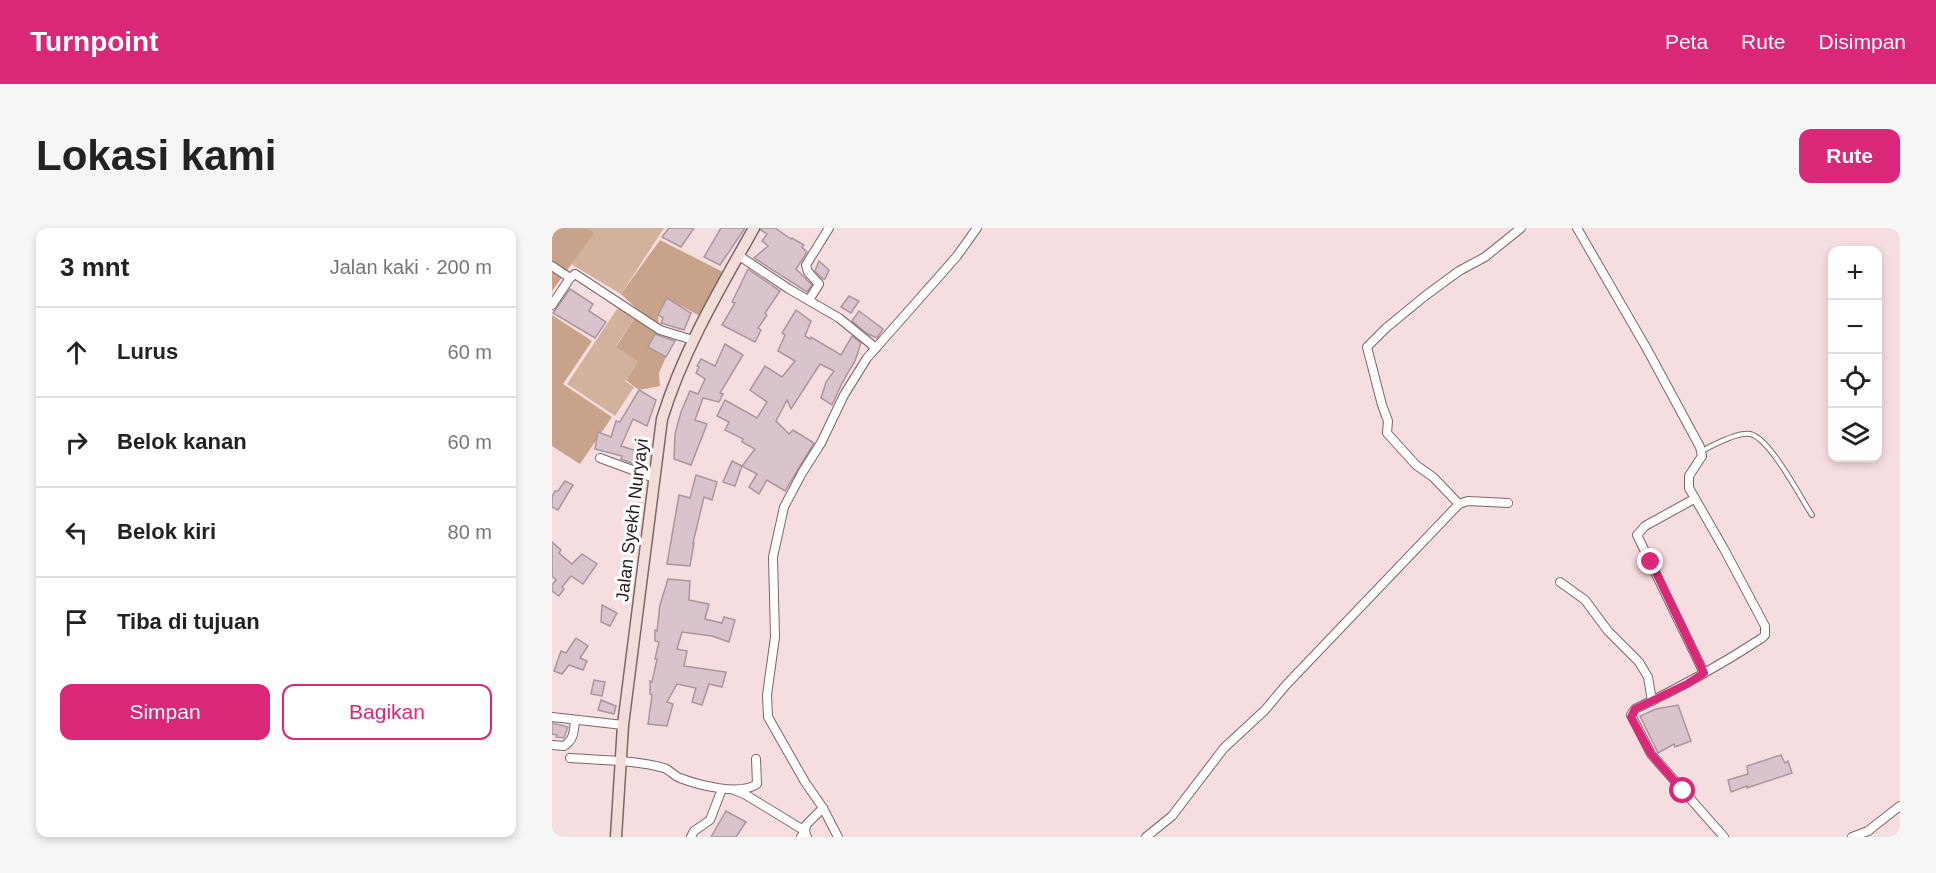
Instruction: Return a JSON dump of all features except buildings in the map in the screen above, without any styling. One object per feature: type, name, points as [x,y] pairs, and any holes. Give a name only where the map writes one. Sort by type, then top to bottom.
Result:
[{"type":"main road","name":"Jalan Syekh Nuryayi","points":[[616,837],[623,725],[662,419],[672,386],[693,340],[754,228]]},
{"type":"street","points":[[809,300],[819,284],[808,272],[806,265],[829,228]]},
{"type":"street","points":[[838,837],[820,811],[768,717],[766,695],[775,637],[773,557],[784,507],[821,444],[844,395],[873,346],[957,256],[977,228]]},
{"type":"street","points":[[1459,504],[1432,477],[1416,465],[1387,433],[1388,421],[1367,347],[1425,296],[1459,271],[1485,256],[1521,228]]},
{"type":"street","points":[[1577,228],[1647,349],[1702,451],[1702,456],[1688,480],[1689,488],[1724,549],[1765,630],[1762,638],[1687,684],[1635,709],[1631,717],[1651,754],[1724,837]]},
{"type":"street","points":[[738,255],[789,289],[839,318],[873,346]]},
{"type":"street","points":[[552,266],[570,278]]},
{"type":"street","points":[[552,305],[575,274],[660,330],[693,340]]},
{"type":"street","points":[[600,458],[654,478]]},
{"type":"street","points":[[1694,499],[1645,526],[1637,535],[1704,673]]},
{"type":"street","points":[[1146,837],[1172,816],[1226,747],[1265,710],[1286,685],[1459,504],[1468,501],[1508,502]]},
{"type":"street","points":[[1560,582],[1585,600],[1608,630],[1639,662],[1648,677],[1652,701]]},
{"type":"street","points":[[552,717],[623,725]]},
{"type":"street","points":[[552,745],[564,746],[570,742],[574,734],[575,720]]},
{"type":"street","points":[[570,758],[621,761],[664,768],[681,778],[722,789],[750,787],[757,784],[756,759]]},
{"type":"street","points":[[691,837],[694,831],[710,820],[722,789]]},
{"type":"street","points":[[732,789],[746,795],[804,835],[806,825],[820,811]]},
{"type":"street","points":[[1852,837],[1868,831],[1900,806]]},
{"type":"lane","points":[[1702,451],[1716,443],[1748,434],[1758,438],[1771,450],[1812,515]]},
{"type":"shaded area","points":[[552,228],[586,228],[594,233],[552,291]]},
{"type":"shaded area","points":[[586,228],[664,228],[621,294],[571,264],[593,233]]},
{"type":"shaded area","points":[[660,240],[725,273],[700,316],[667,298],[658,315],[659,327],[648,347],[666,357],[659,373],[660,386],[639,390],[626,380],[638,361],[616,347],[639,311],[621,294]]},
{"type":"shaded area","points":[[623,300],[639,311],[616,346],[638,361],[625,381],[634,387],[615,416],[567,384]]},
{"type":"shaded area","points":[[552,315],[592,341],[563,384],[612,417],[580,464],[552,446]]},
{"type":"route","points":[[1651,562],[1704,673],[1687,684],[1635,709],[1631,717],[1651,754],[1683,791]]}]
